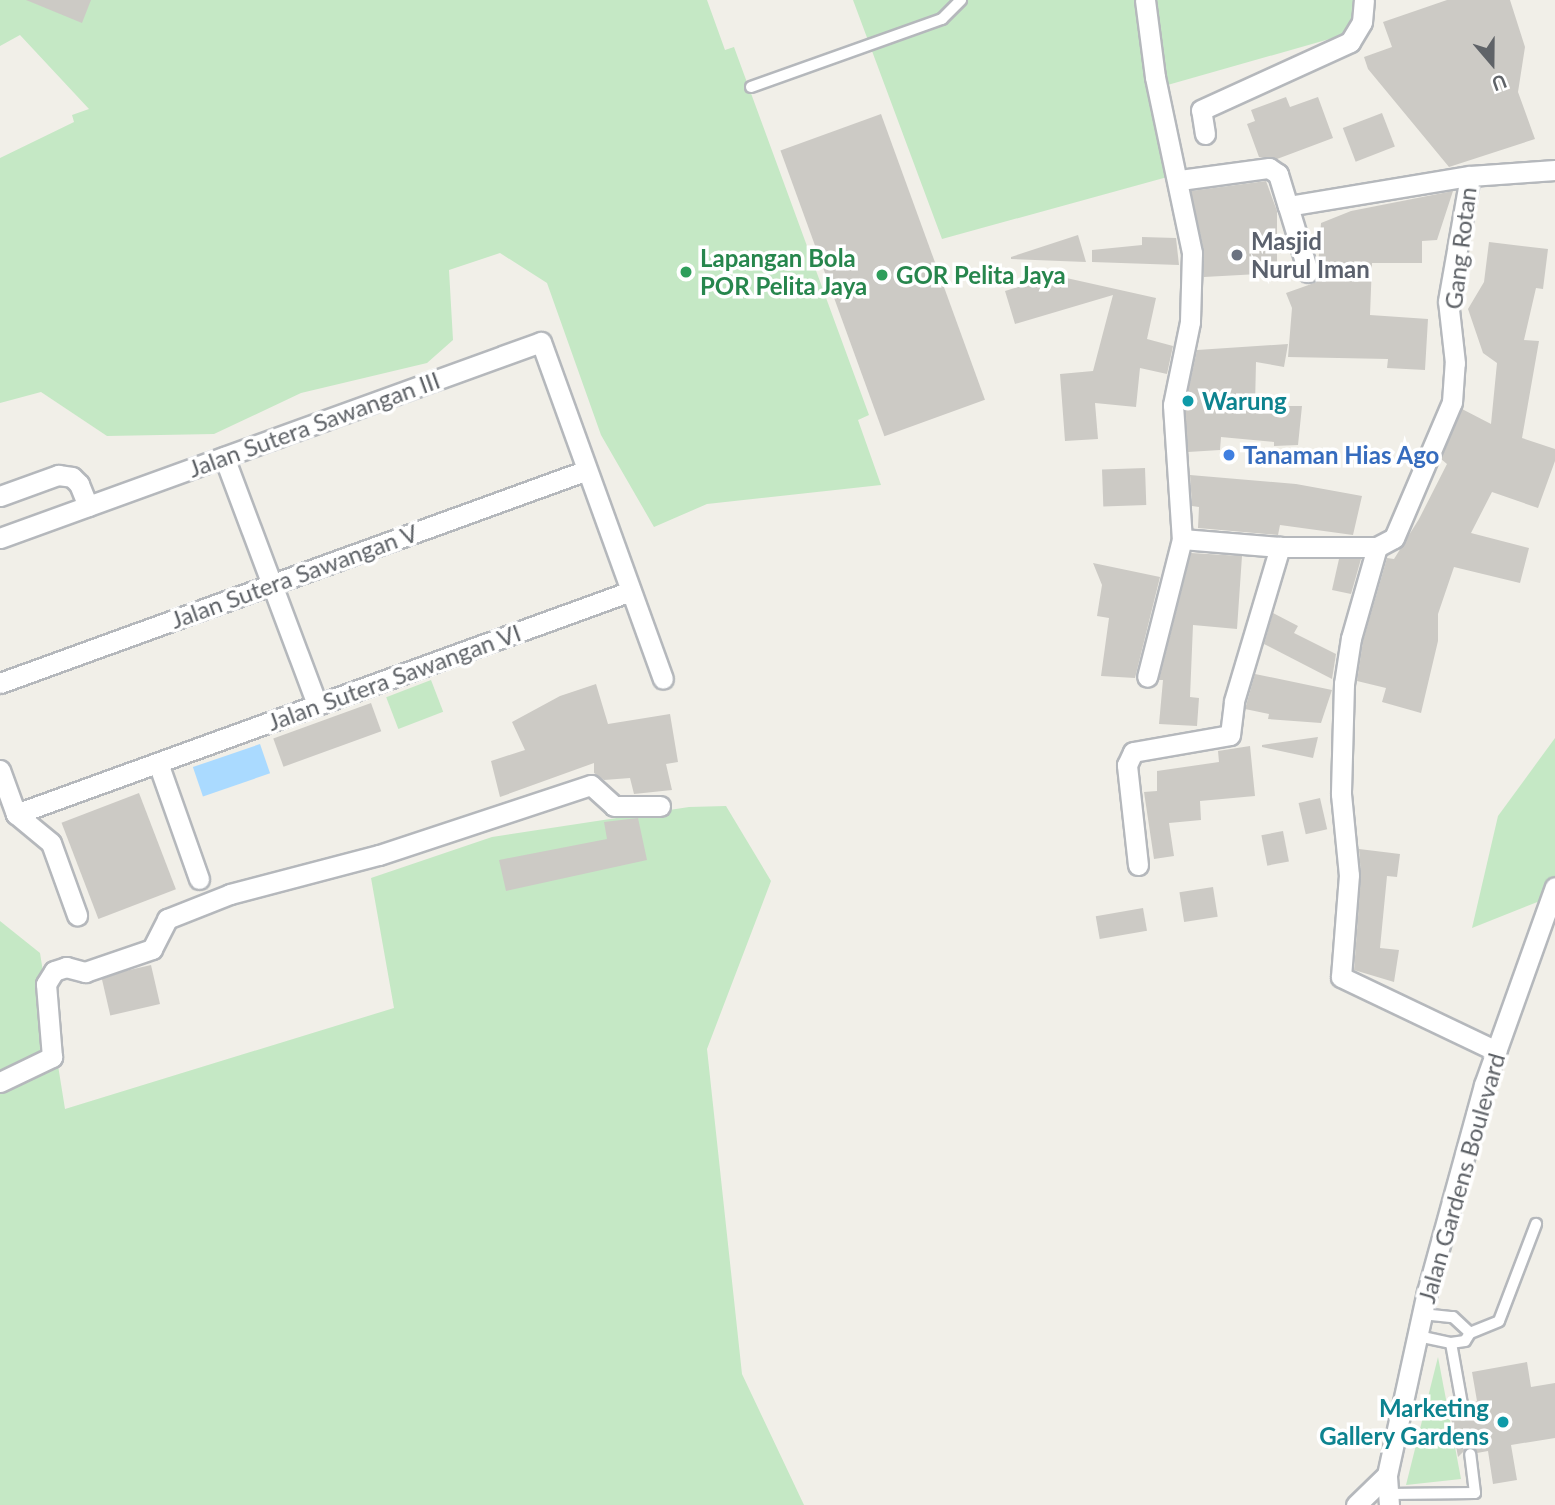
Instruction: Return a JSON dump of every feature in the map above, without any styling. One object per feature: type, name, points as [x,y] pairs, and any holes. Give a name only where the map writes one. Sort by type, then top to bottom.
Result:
[{"type":"street","points":[[1145,0],[1155,76],[1180,180],[1192,253],[1190,322],[1173,405],[1182,539],[1147,677]]},
{"type":"street","points":[[1205,134],[1202,110],[1350,42],[1362,22],[1364,0]]},
{"type":"street","points":[[1180,180],[1269,168],[1278,174],[1308,272]]},
{"type":"street","points":[[1470,176],[1555,170]]},
{"type":"street","name":"Gang Rotan","points":[[1288,206],[1470,176],[1448,301],[1455,363],[1452,402],[1394,538],[1377,547]]},
{"type":"street","name":"Jalan Sutera Sawangan III","points":[[0,538],[541,342],[587,470]]},
{"type":"street","points":[[224,457],[317,705]]},
{"type":"street","points":[[587,470],[663,679]]},
{"type":"street","name":"Jalan Sutera Sawangan V","points":[[0,683],[587,470]]},
{"type":"street","points":[[0,496],[58,475],[72,477],[79,484],[88,506]]},
{"type":"street","points":[[1182,539],[1280,547],[1377,547],[1350,638],[1344,684],[1340,794],[1349,875],[1341,977],[1496,1051]]},
{"type":"street","points":[[1138,865],[1126,791],[1127,765],[1133,752],[1230,735],[1234,701],[1280,547]]},
{"type":"street","name":"Jalan Sutera Sawangan VI","points":[[16,814],[631,591]]},
{"type":"street","points":[[158,762],[199,879]]},
{"type":"street","points":[[0,771],[16,814],[51,843],[77,915]]},
{"type":"street","points":[[0,1082],[52,1057],[47,984],[54,971],[66,967],[85,972],[152,949],[167,919],[230,894],[379,855],[591,785],[614,806],[660,806]]},
{"type":"street","name":"Jalan Gardens Boulevard","points":[[1373,1502],[1387,1475],[1422,1314],[1496,1051],[1555,887]]},
{"type":"street","points":[[1373,1502],[1387,1475]]},
{"type":"lane","points":[[751,88],[806,72],[863,47],[942,19],[961,0]]},
{"type":"lane","points":[[1418,1336],[1451,1343],[1465,1341],[1470,1333],[1499,1321],[1536,1224]]},
{"type":"lane","points":[[1422,1314],[1453,1317],[1470,1333]]},
{"type":"lane","points":[[1451,1343],[1462,1404]]},
{"type":"lane","points":[[1373,1502],[1475,1493],[1470,1454]]},
{"type":"green space","points":[[0,0],[707,0],[725,50],[734,47],[869,415],[858,420],[881,485],[707,504],[654,527],[601,435],[547,283],[500,253],[449,270],[453,340],[427,363],[301,393],[214,434],[107,436],[41,392],[0,403],[0,158],[74,122],[72,115],[89,109],[20,35],[0,46]]},
{"type":"green space","points":[[853,0],[1357,0],[1354,32],[1157,88],[1171,176],[942,239]]},
{"type":"green space","points":[[431,680],[443,712],[398,729],[386,697]]},
{"type":"green space","points":[[1555,738],[1555,879],[1540,901],[1472,928],[1498,816]]},
{"type":"green space","points":[[726,806],[771,881],[707,1049],[742,1374],[804,1505],[0,1505],[0,921],[40,953],[65,1109],[394,1008],[371,878],[492,837],[689,807]]},
{"type":"green space","points":[[1438,1357],[1461,1479],[1406,1485]]},
{"type":"water","points":[[260,744],[270,773],[203,796],[193,767]]},
{"type":"building","points":[[26,0],[91,0],[82,23]]},
{"type":"building","points":[[1447,0],[1510,0],[1525,47],[1518,92],[1535,139],[1449,167],[1368,69],[1364,57],[1392,47],[1383,22]]},
{"type":"building","points":[[1286,97],[1290,107],[1318,97],[1333,138],[1277,159],[1259,157],[1247,124],[1255,121],[1251,110]]},
{"type":"building","points":[[1382,113],[1395,147],[1356,162],[1343,128]]},
{"type":"building","name":"GOR Pelita Jaya","points":[[881,114],[985,400],[884,436],[780,151]]},
{"type":"building","points":[[1266,181],[1277,211],[1277,273],[1204,277],[1204,251],[1191,191]]},
{"type":"building","points":[[1453,191],[1437,240],[1422,241],[1422,263],[1372,263],[1370,315],[1428,319],[1425,370],[1387,368],[1388,359],[1288,357],[1292,308],[1286,293],[1317,282],[1321,223],[1351,211]]},
{"type":"building","points":[[1078,235],[1086,262],[1011,259],[1011,257]]},
{"type":"building","points":[[1142,237],[1176,238],[1179,265],[1092,262],[1092,250],[1142,245]]},
{"type":"building","points":[[1489,242],[1548,249],[1543,289],[1536,288],[1524,340],[1539,341],[1522,438],[1555,449],[1555,461],[1538,508],[1492,492],[1471,533],[1529,548],[1520,583],[1454,567],[1438,614],[1438,641],[1421,713],[1382,702],[1386,688],[1357,681],[1363,641],[1387,558],[1394,559],[1419,519],[1447,464],[1441,459],[1462,409],[1491,424],[1497,363],[1483,353],[1468,309],[1484,282]]},
{"type":"building","points":[[1035,271],[1156,298],[1147,339],[1173,346],[1167,374],[1140,368],[1136,407],[1095,403],[1098,439],[1065,441],[1060,374],[1093,371],[1113,295],[1015,324],[1005,291],[1038,281]]},
{"type":"building","points":[[1288,344],[1284,367],[1256,362],[1255,406],[1302,406],[1298,445],[1274,446],[1274,442],[1221,437],[1220,450],[1188,452],[1185,406],[1197,350]]},
{"type":"building","points":[[1145,468],[1146,505],[1103,506],[1102,470]]},
{"type":"building","points":[[1190,475],[1296,484],[1362,496],[1353,535],[1280,525],[1278,535],[1198,528],[1199,507],[1192,506]]},
{"type":"building","points":[[1191,553],[1242,556],[1237,629],[1193,625],[1190,697],[1199,698],[1197,726],[1159,724],[1163,680],[1159,680]]},
{"type":"building","points":[[1339,559],[1361,559],[1351,594],[1332,590]]},
{"type":"building","points":[[1093,563],[1160,577],[1135,678],[1101,676],[1109,618],[1097,616],[1102,585]]},
{"type":"building","points":[[1273,613],[1298,626],[1294,633],[1336,654],[1332,679],[1264,644]]},
{"type":"building","points":[[1255,674],[1332,690],[1321,723],[1268,719],[1269,714],[1245,709]]},
{"type":"building","points":[[596,684],[608,724],[670,714],[678,762],[666,764],[672,790],[634,794],[630,778],[604,780],[594,773],[594,763],[500,797],[491,761],[525,750],[512,722],[560,696]]},
{"type":"building","points":[[371,703],[381,731],[284,767],[273,739]]},
{"type":"building","points":[[1318,737],[1313,758],[1262,747],[1262,745]]},
{"type":"building","points":[[1250,746],[1255,796],[1200,801],[1201,820],[1169,823],[1174,856],[1154,859],[1144,792],[1157,791],[1157,771],[1219,762],[1218,751]]},
{"type":"building","points":[[139,793],[176,889],[98,919],[62,823]]},
{"type":"building","points":[[1320,798],[1327,829],[1306,834],[1299,803]]},
{"type":"building","points":[[638,818],[647,860],[506,891],[499,860],[607,839],[604,822]]},
{"type":"building","points":[[1283,831],[1289,861],[1267,866],[1261,835]]},
{"type":"building","points":[[1359,849],[1400,854],[1397,877],[1387,876],[1380,948],[1399,950],[1394,982],[1354,970],[1361,876]]},
{"type":"building","points":[[1213,887],[1218,917],[1184,922],[1179,892]]},
{"type":"building","points":[[1143,908],[1147,931],[1100,939],[1096,916]]},
{"type":"building","points":[[151,965],[160,1004],[110,1015],[101,976]]},
{"type":"building","name":"Marketing Gallery Gardens","points":[[1527,1362],[1531,1387],[1555,1383],[1555,1438],[1511,1445],[1517,1480],[1493,1484],[1488,1451],[1477,1453],[1468,1447],[1458,1457],[1449,1406],[1463,1411],[1477,1401],[1472,1372]]},
{"type":"place","name":"Masjid Nurul Iman","points":[[1237,255]]},
{"type":"place","name":"Lapangan Bola POR Pelita Jaya","points":[[686,272]]},
{"type":"place","name":"GOR Pelita Jaya","points":[[882,275]]},
{"type":"place","name":"Warung","points":[[1188,401]]},
{"type":"place","name":"Tanaman Hias Ago","points":[[1229,455]]},
{"type":"place","name":"Marketing Gallery Gardens","points":[[1503,1422]]}]
